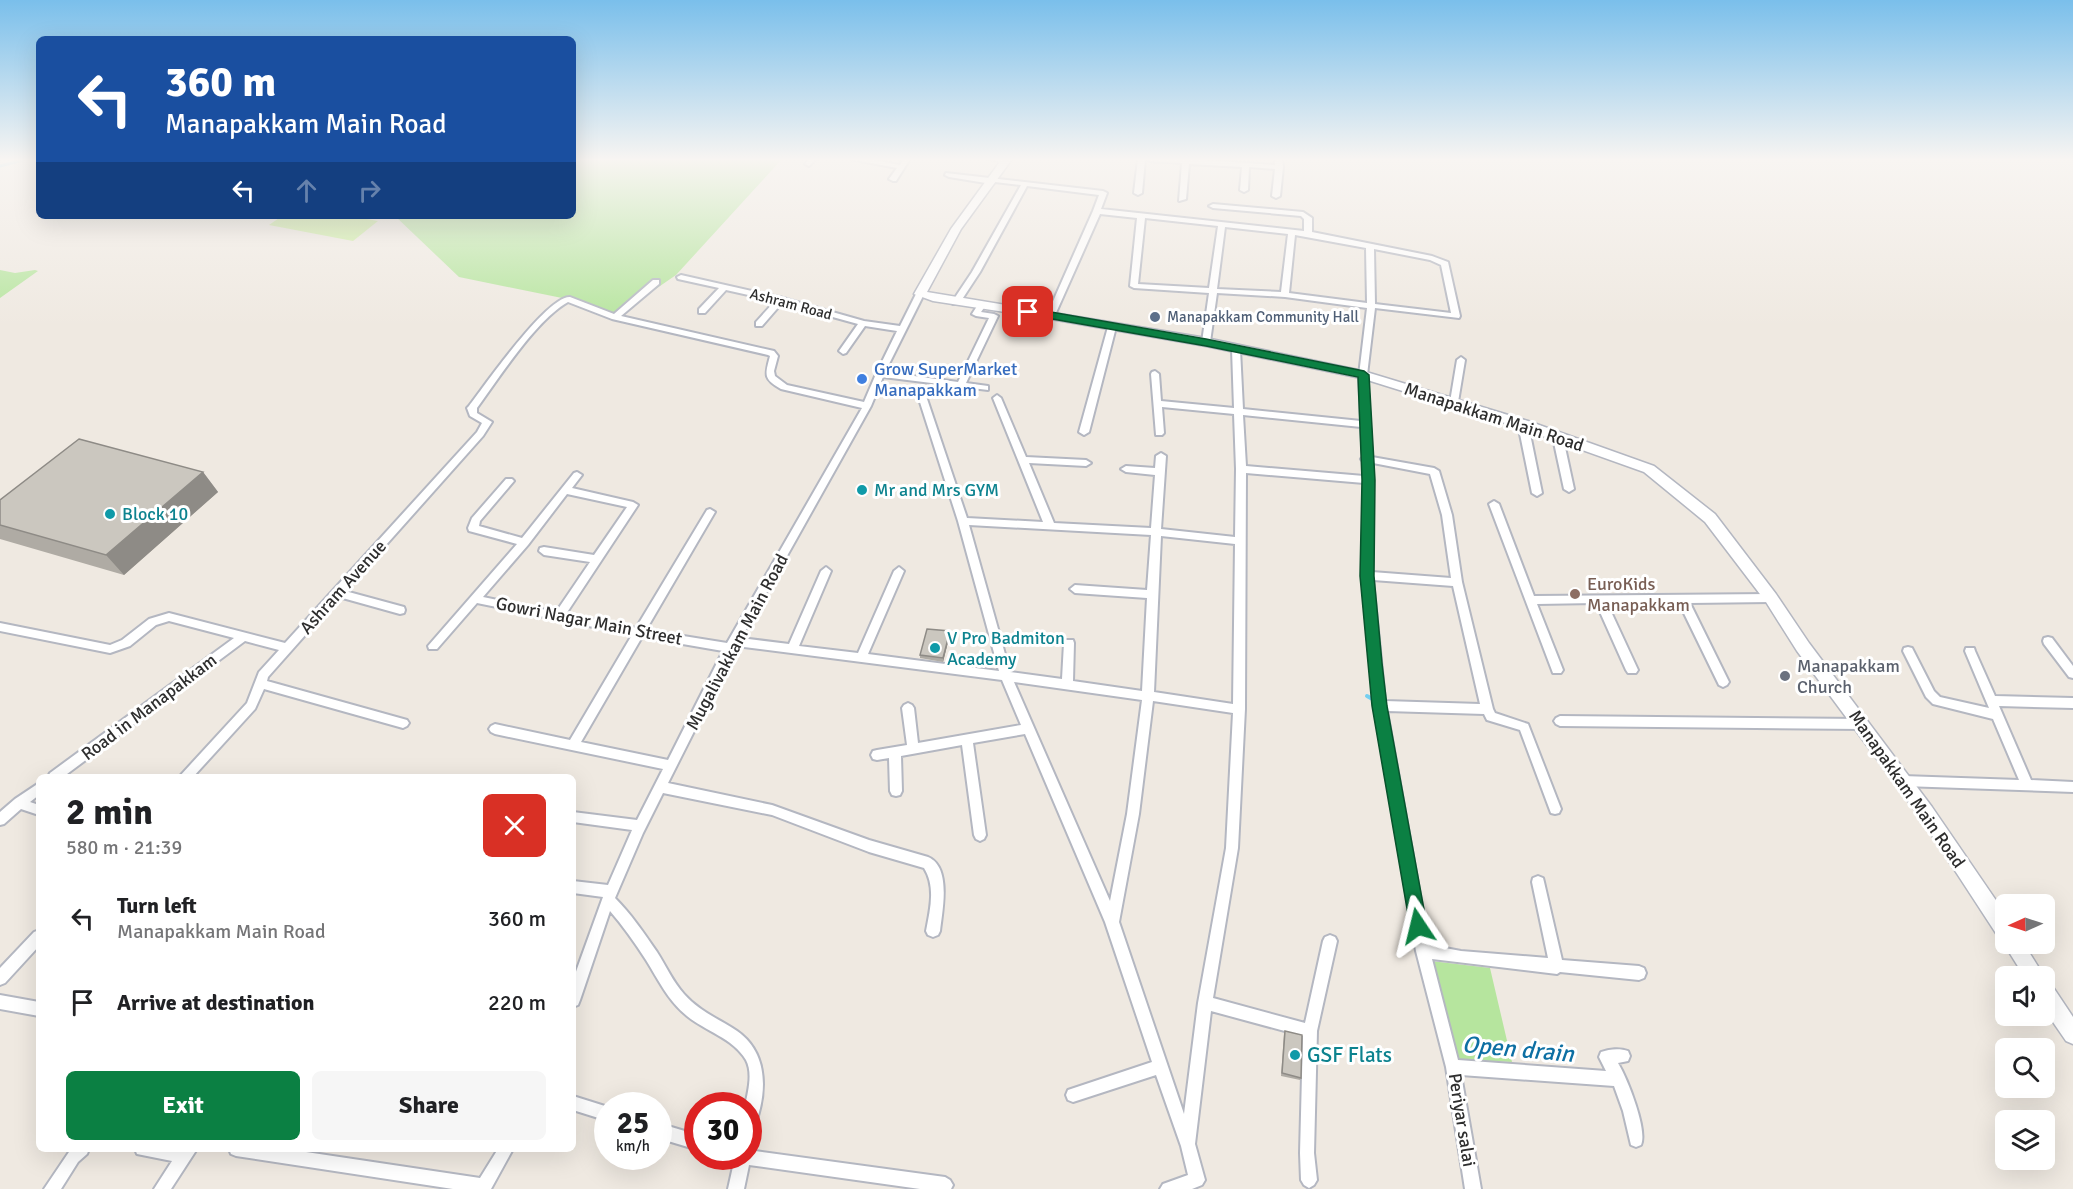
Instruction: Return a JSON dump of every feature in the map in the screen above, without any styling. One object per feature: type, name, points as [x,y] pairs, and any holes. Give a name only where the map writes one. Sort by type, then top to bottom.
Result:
[{"type":"main road","points":[[920,294],[956,229],[967,214]]},
{"type":"main road","name":"Manapakkam Main Road","points":[[920,294],[956,302],[1051,315],[1206,342],[1364,375],[1523,424],[1649,469],[1710,518],[1904,781],[1995,916]]},
{"type":"main road","points":[[2055,1007],[2073,1034]]},
{"type":"street","points":[[956,302],[976,272],[1008,214]]},
{"type":"street","points":[[1051,315],[1095,214]]},
{"type":"street","points":[[1128,214],[1308,234],[1432,258],[1444,264],[1456,316],[1285,296],[1134,286],[1141,216]]},
{"type":"street","points":[[1304,214],[1308,218],[1308,234]]},
{"type":"street","points":[[1206,342],[1222,224]]},
{"type":"street","points":[[1285,296],[1292,232]]},
{"type":"street","name":"Periyar salai","points":[[1370,246],[1371,307],[1364,375],[1366,459],[1369,480],[1367,576],[1380,706],[1423,951],[1453,1067],[1473,1189]]},
{"type":"street","name":"Ashram Road","points":[[681,277],[780,300],[862,323],[901,329]]},
{"type":"street","points":[[615,317],[656,282]]},
{"type":"street","points":[[702,311],[724,287]]},
{"type":"street","name":"Mugalivakkam Main Road","points":[[578,973],[640,826],[732,645],[867,406],[901,329],[920,294]]},
{"type":"street","name":"Ashram Avenue","points":[[0,627],[110,650],[125,645],[150,623],[169,617],[287,648],[480,434],[487,422],[473,414],[472,408],[545,316],[560,301],[567,299],[615,317]]},
{"type":"street","points":[[759,324],[780,300]]},
{"type":"street","points":[[962,385],[994,316],[976,314],[982,305]]},
{"type":"street","points":[[615,317],[771,353],[774,356],[769,366],[770,376],[784,387],[867,406]]},
{"type":"street","points":[[843,351],[862,323]]},
{"type":"street","points":[[1084,432],[1112,327]]},
{"type":"street","points":[[1188,1144],[1205,1003],[1232,848],[1239,710],[1240,469],[1236,349]]},
{"type":"street","points":[[1454,402],[1461,360]]},
{"type":"street","points":[[880,374],[985,388]]},
{"type":"street","points":[[1155,374],[1159,434]]},
{"type":"street","points":[[922,396],[963,521],[1006,676],[1112,922],[1188,1144],[1199,1185],[1168,1189]]},
{"type":"street","points":[[997,398],[1050,526]]},
{"type":"street","points":[[1158,404],[1365,424]]},
{"type":"street","points":[[1523,424],[1536,493]]},
{"type":"street","points":[[1558,438],[1569,489]]},
{"type":"street","points":[[1112,922],[1133,814],[1147,714],[1161,456]]},
{"type":"street","points":[[1366,459],[1434,471],[1447,515],[1457,582],[1487,709],[1491,717],[1524,727],[1555,809]]},
{"type":"street","points":[[1023,460],[1086,463]]},
{"type":"street","points":[[1126,469],[1160,472]]},
{"type":"street","points":[[1240,469],[1369,480]]},
{"type":"street","points":[[475,599],[577,475]]},
{"type":"street","points":[[509,481],[476,520],[473,528],[524,542]]},
{"type":"street","points":[[558,617],[633,505],[565,490]]},
{"type":"street","points":[[1494,504],[1557,670]]},
{"type":"street","points":[[573,745],[710,512]]},
{"type":"street","points":[[963,521],[1156,532],[1239,542]]},
{"type":"street","points":[[544,551],[598,559]]},
{"type":"street","points":[[792,649],[826,571]]},
{"type":"street","points":[[861,658],[899,571]]},
{"type":"street","points":[[1367,576],[1457,582]]},
{"type":"street","points":[[1075,589],[1152,594]]},
{"type":"street","points":[[339,593],[400,610]]},
{"type":"street","points":[[1531,600],[1771,598]]},
{"type":"street","name":"Gowri Nagar Main Street","points":[[433,646],[475,599],[640,633],[732,645],[792,649],[1006,676],[1239,710]]},
{"type":"street","points":[[1600,600],[1632,670]]},
{"type":"street","points":[[1683,600],[1723,682]]},
{"type":"street","name":"Road in Manapakkam","points":[[58,774],[243,637]]},
{"type":"street","points":[[2048,641],[2073,674]]},
{"type":"street","points":[[1067,684],[1069,643]]},
{"type":"street","points":[[188,774],[251,706],[268,667],[287,648]]},
{"type":"street","points":[[1908,651],[1930,694],[1938,701],[1997,716]]},
{"type":"street","points":[[1970,651],[2027,785]]},
{"type":"street","points":[[260,683],[404,723]]},
{"type":"street","points":[[1990,701],[2073,704]]},
{"type":"street","points":[[1380,706],[1487,709]]},
{"type":"street","points":[[908,708],[913,748]]},
{"type":"street","points":[[1560,721],[1684,721],[1774,725],[1862,724]]},
{"type":"street","points":[[877,755],[1029,728]]},
{"type":"street","points":[[495,729],[672,766]]},
{"type":"street","points":[[968,739],[980,835]]},
{"type":"street","points":[[894,752],[896,791]]},
{"type":"street","points":[[1904,781],[2073,787]]},
{"type":"street","points":[[661,787],[772,810],[869,846],[928,863],[935,871],[938,888],[933,931]]},
{"type":"street","points":[[0,820],[36,790]]},
{"type":"street","points":[[19,802],[36,809]]},
{"type":"street","points":[[576,817],[640,826]]},
{"type":"street","points":[[1538,882],[1557,967]]},
{"type":"street","points":[[576,888],[610,895],[652,957],[666,985],[677,998],[692,1011],[735,1039],[753,1057],[757,1071],[754,1092]]},
{"type":"street","points":[[0,978],[36,939]]},
{"type":"street","points":[[1309,1180],[1307,1153],[1310,1031],[1330,941]]},
{"type":"street","points":[[1423,951],[1557,967],[1639,973]]},
{"type":"street","points":[[0,1002],[36,1008]]},
{"type":"street","points":[[1205,1003],[1310,1031]]},
{"type":"street","points":[[1623,1056],[1606,1056],[1619,1079],[1636,1140]]},
{"type":"street","points":[[1073,1095],[1161,1066]]},
{"type":"street","points":[[1453,1067],[1619,1079]]},
{"type":"street","points":[[576,1104],[594,1110]]},
{"type":"street","points":[[52,1189],[79,1152]]},
{"type":"street","points":[[255,1152],[483,1188],[505,1152]]},
{"type":"street","points":[[162,1189],[188,1153]]},
{"type":"street","points":[[762,1160],[945,1185]]},
{"type":"street","points":[[736,1189],[740,1170]]},
{"type":"green space","points":[[576,214],[731,214],[676,275],[615,317],[567,299],[459,277],[398,219],[576,219]]},
{"type":"green space","points":[[278,219],[378,221],[353,241],[269,225]]},
{"type":"green space","points":[[0,270],[15,273],[38,271],[0,298]]},
{"type":"green space","points":[[1431,961],[1490,968],[1512,1062],[1449,1059]]},
{"type":"building","name":"Block 10","points":[[79,439],[203,472],[106,555],[0,525],[0,500]]},
{"type":"building","name":"V Pro Badmiton Academy","points":[[927,629],[950,631],[943,658],[920,655]]},
{"type":"building","name":"GSF Flats","points":[[1285,1031],[1302,1035],[1301,1078],[1282,1073]]},
{"type":"waterway","name":"Open drain","points":[[1367,696],[1376,701]]},
{"type":"place","name":"Manapakkam Community Hall","points":[[1155,317]]},
{"type":"place","name":"Grow SuperMarket Manapakkam","points":[[862,379]]},
{"type":"place","name":"Mr and Mrs GYM","points":[[862,490]]},
{"type":"place","name":"Block 10","points":[[110,514]]},
{"type":"place","name":"EuroKids Manapakkam","points":[[1575,594]]},
{"type":"place","name":"V Pro Badmiton Academy","points":[[935,648]]},
{"type":"place","name":"Manapakkam Church","points":[[1785,676]]},
{"type":"place","name":"GSF Flats","points":[[1295,1055]]},
{"type":"route","points":[[1028,312],[1206,342],[1364,375],[1363,404],[1369,480],[1367,576],[1375,663],[1380,706],[1418,926]]}]
